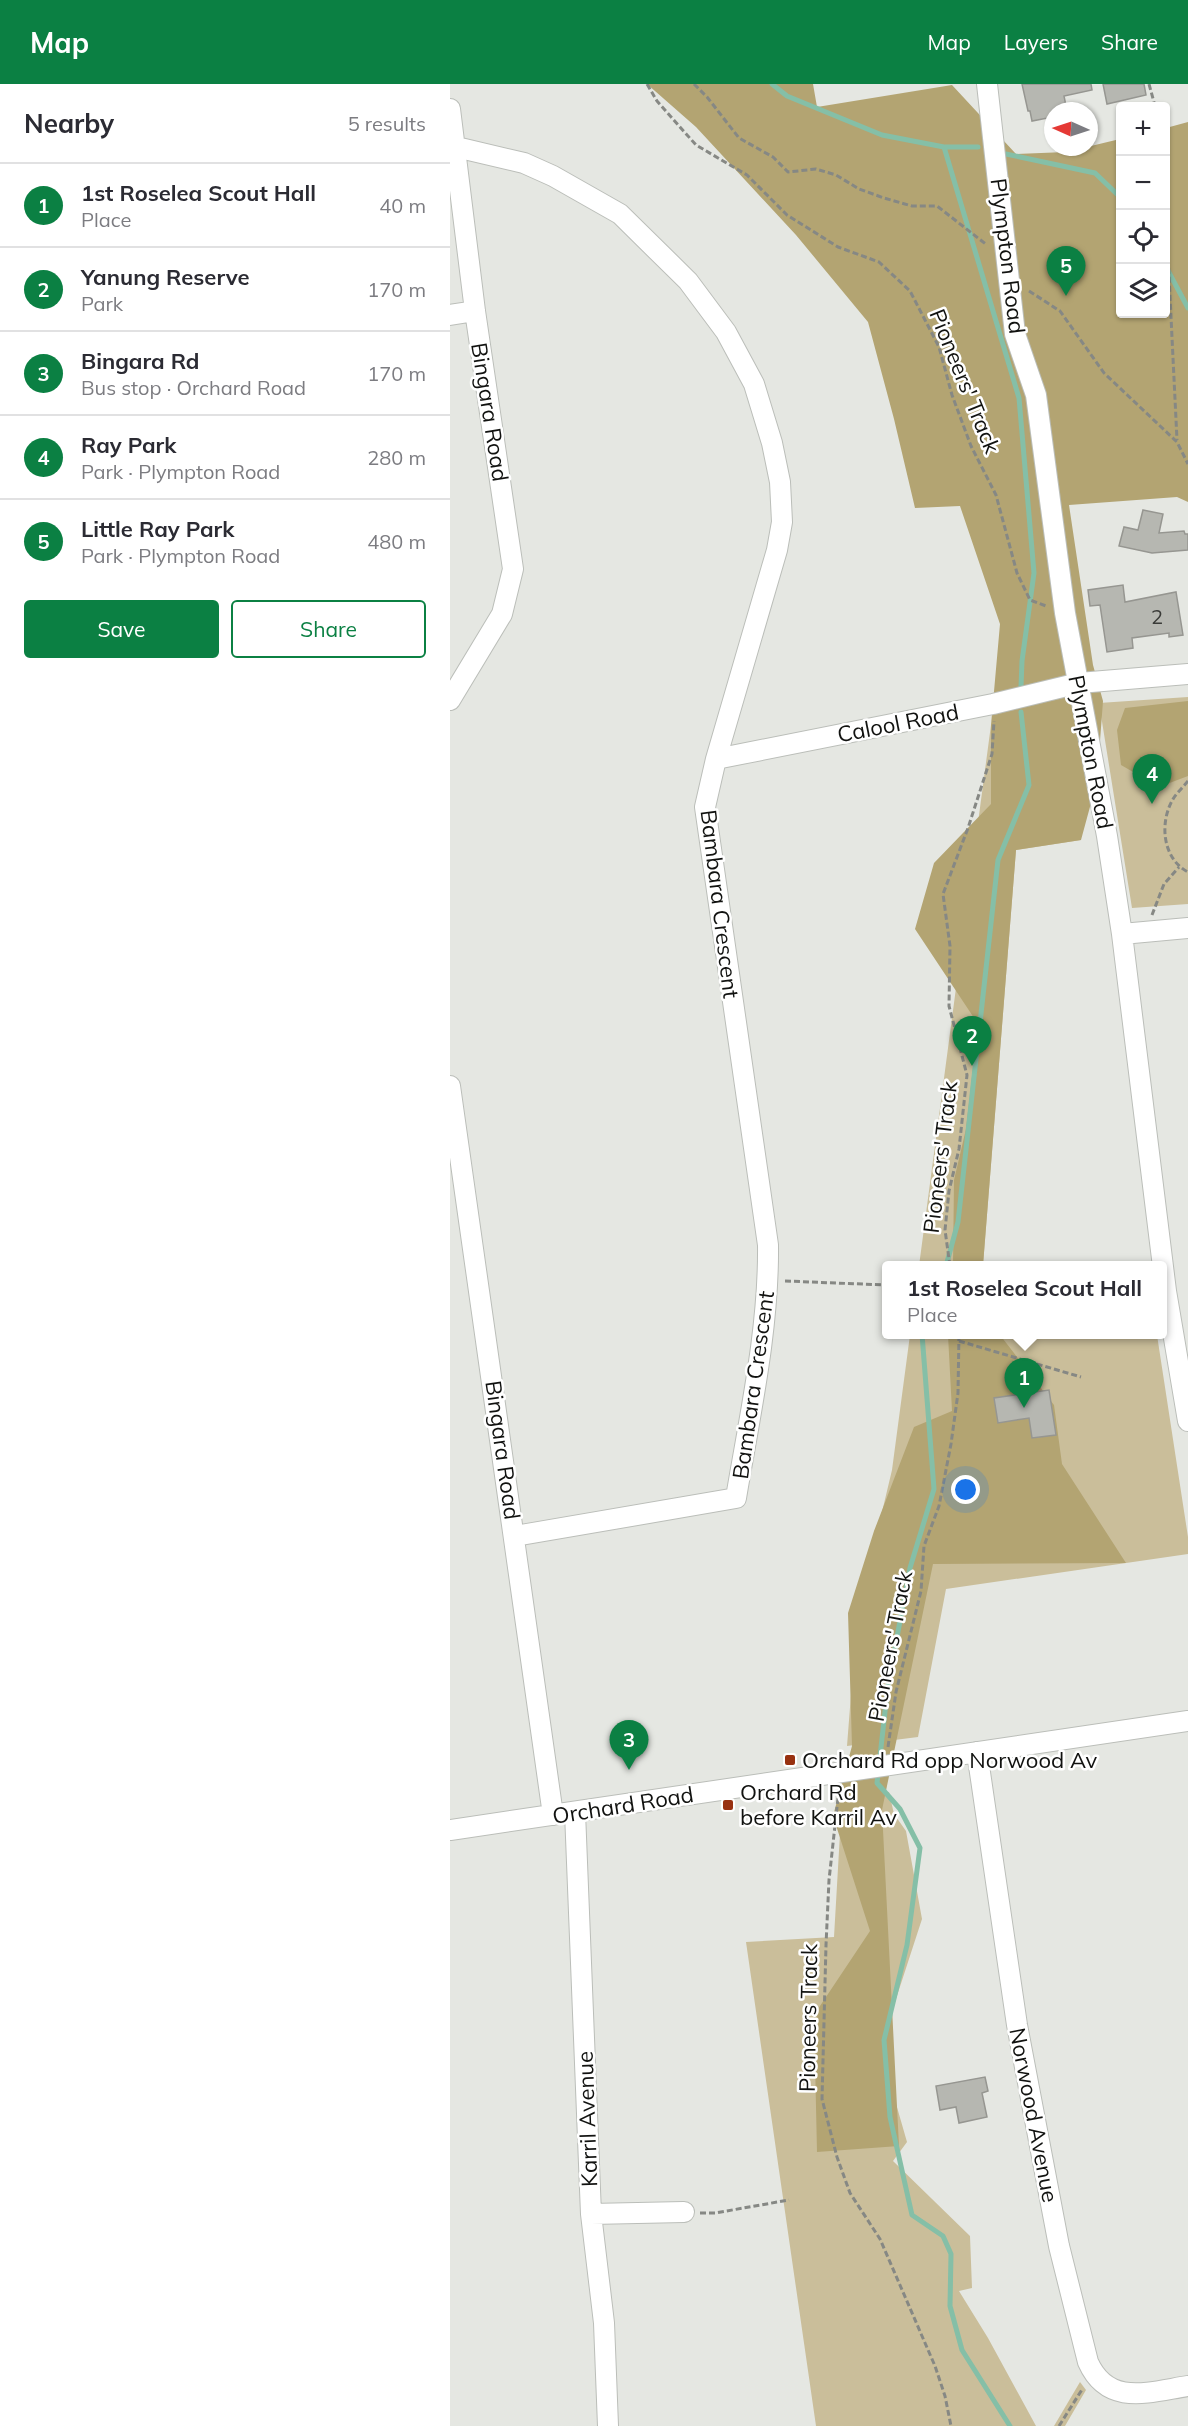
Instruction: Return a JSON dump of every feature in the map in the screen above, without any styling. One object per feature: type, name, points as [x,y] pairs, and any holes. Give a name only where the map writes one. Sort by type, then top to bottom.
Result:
[{"type":"street","name":"Plympton Road","points":[[987,84],[1016,334],[1036,395],[1065,613],[1107,836],[1122,934],[1162,1261]]},
{"type":"street","name":"Bingara Road","points":[[450,109],[475,312],[513,569],[502,614],[450,700]]},
{"type":"street","name":"Bambara Crescent","points":[[456,147],[524,163],[553,176],[620,214],[688,281],[726,332],[754,384],[772,442],[780,482],[782,522],[777,550],[716,759],[705,807],[768,1245],[768,1280],[759,1360],[736,1498],[515,1536]]},
{"type":"street","points":[[450,315],[475,312]]},
{"type":"street","name":"Calool Road","points":[[716,759],[993,704],[1079,683],[1188,674]]},
{"type":"street","points":[[1122,934],[1188,928]]},
{"type":"street","name":"Bingara Road","points":[[450,1086],[553,1815]]},
{"type":"street","name":"Plympton Road","points":[[1167,1297],[1188,1422]]},
{"type":"street","name":"Orchard Road","points":[[450,1830],[861,1769],[889,1758],[977,1752],[1188,1721]]},
{"type":"street","name":"Norwood Avenue","points":[[977,1752],[1015,2015],[1039,2144],[1066,2278],[1088,2362],[1094,2375]]},
{"type":"street","name":"Karril Avenue","points":[[575,1812],[591,2214],[604,2323],[608,2426]]},
{"type":"street","points":[[591,2214],[684,2212]]},
{"type":"street","points":[[1094,2375],[1110,2389],[1123,2393],[1188,2386]]},
{"type":"path","name":"Pioneers' Track","points":[[647,84],[657,101],[696,145],[747,175],[787,215],[838,247],[879,262],[910,291],[939,347],[952,395],[971,446],[996,495],[1017,573],[1030,600],[1065,613]]},
{"type":"path","points":[[693,84],[707,97],[739,138],[773,157],[789,172],[816,169],[837,175],[859,189],[884,198],[912,206],[937,206],[989,247]]},
{"type":"path","points":[[1149,84],[1154,102]]},
{"type":"path","points":[[1168,264],[1177,442]]},
{"type":"path","points":[[1009,278],[1060,311],[1104,373],[1177,442],[1188,464]]},
{"type":"path","name":"Pioneers' Track","points":[[949,1261],[945,1230],[949,1191],[959,1149],[968,1075],[949,1006],[950,946],[943,894],[992,754],[993,704]]},
{"type":"path","points":[[1188,781],[1175,796],[1166,814],[1164,834],[1168,851],[1179,867],[1188,872]]},
{"type":"path","points":[[1145,931],[1164,884],[1179,867]]},
{"type":"path","points":[[768,1280],[882,1285]]},
{"type":"path","name":"Pioneers' Track","points":[[889,1758],[898,1682],[921,1591],[924,1546],[939,1506],[951,1444],[958,1393],[959,1341]]},
{"type":"path","points":[[959,1341],[1081,1377]]},
{"type":"path","name":"Pioneers Track","points":[[861,1769],[839,1788],[829,1880],[822,2099],[837,2157],[850,2193],[880,2239],[934,2366],[945,2396],[951,2426]]},
{"type":"path","points":[[684,2212],[715,2213],[789,2200]]},
{"type":"path","points":[[1059,2426],[1079,2392],[1094,2375]]},
{"type":"shaded area","points":[[647,84],[813,84],[817,107],[952,85],[1016,154],[1044,153],[1044,156],[1098,156],[1098,144],[1116,140],[1116,318],[1170,318],[1170,127],[1188,122],[1188,502],[1177,497],[1069,505],[1093,665],[1103,701],[1097,781],[1081,840],[1016,850],[983,1261],[953,1261],[954,1180],[966,1129],[978,1024],[915,929],[934,863],[991,804],[991,725],[1000,624],[960,506],[915,508],[868,322],[796,235],[696,127]]},
{"type":"shaded area","points":[[1188,697],[1188,904],[1132,908],[1099,703]]},
{"type":"shaded area","points":[[1188,701],[1188,776],[1159,787],[1121,765],[1117,730],[1125,708]]},
{"type":"shaded area","points":[[991,725],[1081,840],[1016,850],[983,1261],[920,1261]]},
{"type":"shaded area","points":[[909,1339],[1158,1339],[1188,1537],[1188,1554],[946,1589],[918,1737],[847,1746],[857,1617],[892,1470]]},
{"type":"shaded area","points":[[948,1339],[1003,1339],[1054,1405],[1062,1464],[1126,1563],[933,1564],[882,1810],[899,2146],[817,2152],[814,2015],[870,1931],[833,1816],[852,1746],[848,1613],[874,1531],[914,1427],[952,1411]]},
{"type":"shaded area","points":[[889,1792],[894,1814],[906,1831],[922,1919],[880,2048],[907,2142],[893,2161],[970,2236],[972,2288],[959,2291],[988,2338],[1036,2426],[816,2426],[746,1942],[834,1937],[842,1799]]},
{"type":"shaded area","points":[[1080,2382],[1086,2390],[1065,2426],[1054,2426]]},
{"type":"building","points":[[1022,84],[1091,84],[1092,90],[1064,96],[1065,102],[1044,102],[1044,119],[1032,121],[1030,111],[1028,111]]},
{"type":"building","points":[[1103,84],[1144,84],[1146,95],[1107,104]]},
{"type":"building","points":[[1143,510],[1163,514],[1159,533],[1184,531],[1188,534],[1188,550],[1152,553],[1119,546],[1124,527],[1138,530]]},
{"type":"building","points":[[1123,585],[1125,602],[1176,592],[1183,635],[1169,637],[1169,633],[1132,638],[1133,648],[1107,652],[1100,605],[1090,606],[1088,590]]},
{"type":"building","points":[[1049,1390],[1056,1435],[1032,1438],[1029,1418],[998,1423],[994,1398]]},
{"type":"building","points":[[985,2077],[988,2091],[982,2093],[987,2117],[959,2123],[956,2107],[940,2110],[936,2086]]},
{"type":"waterway","points":[[772,84],[787,96],[882,135],[944,147],[978,147]]},
{"type":"waterway","points":[[944,147],[1019,398],[1034,573],[1022,661],[1021,687]]},
{"type":"waterway","points":[[1006,154],[1095,173],[1116,193]]},
{"type":"waterway","points":[[1170,274],[1188,308]]},
{"type":"waterway","points":[[947,1261],[958,1222],[998,860],[1029,785],[1021,712]]},
{"type":"waterway","points":[[922,1339],[934,1489],[910,1568],[888,1685],[877,1783],[900,1809],[920,1848],[907,1945],[884,2040],[890,2117],[912,2215],[943,2236],[951,2254],[950,2306],[962,2350],[1010,2426]]},
{"type":"place","name":"Little Ray Park","points":[[1066,296]]},
{"type":"place","name":"Ray Park","points":[[1152,804]]},
{"type":"place","name":"Yanung Reserve","points":[[972,1066]]},
{"type":"place","name":"1st Roselea Scout Hall","points":[[1024,1408]]},
{"type":"place","name":"Orchard Rd opp Norwood Av","points":[[790,1760]]},
{"type":"place","name":"Bingara Rd","points":[[629,1770]]},
{"type":"place","name":"Orchard Rd before Karril Av","points":[[728,1805]]}]
